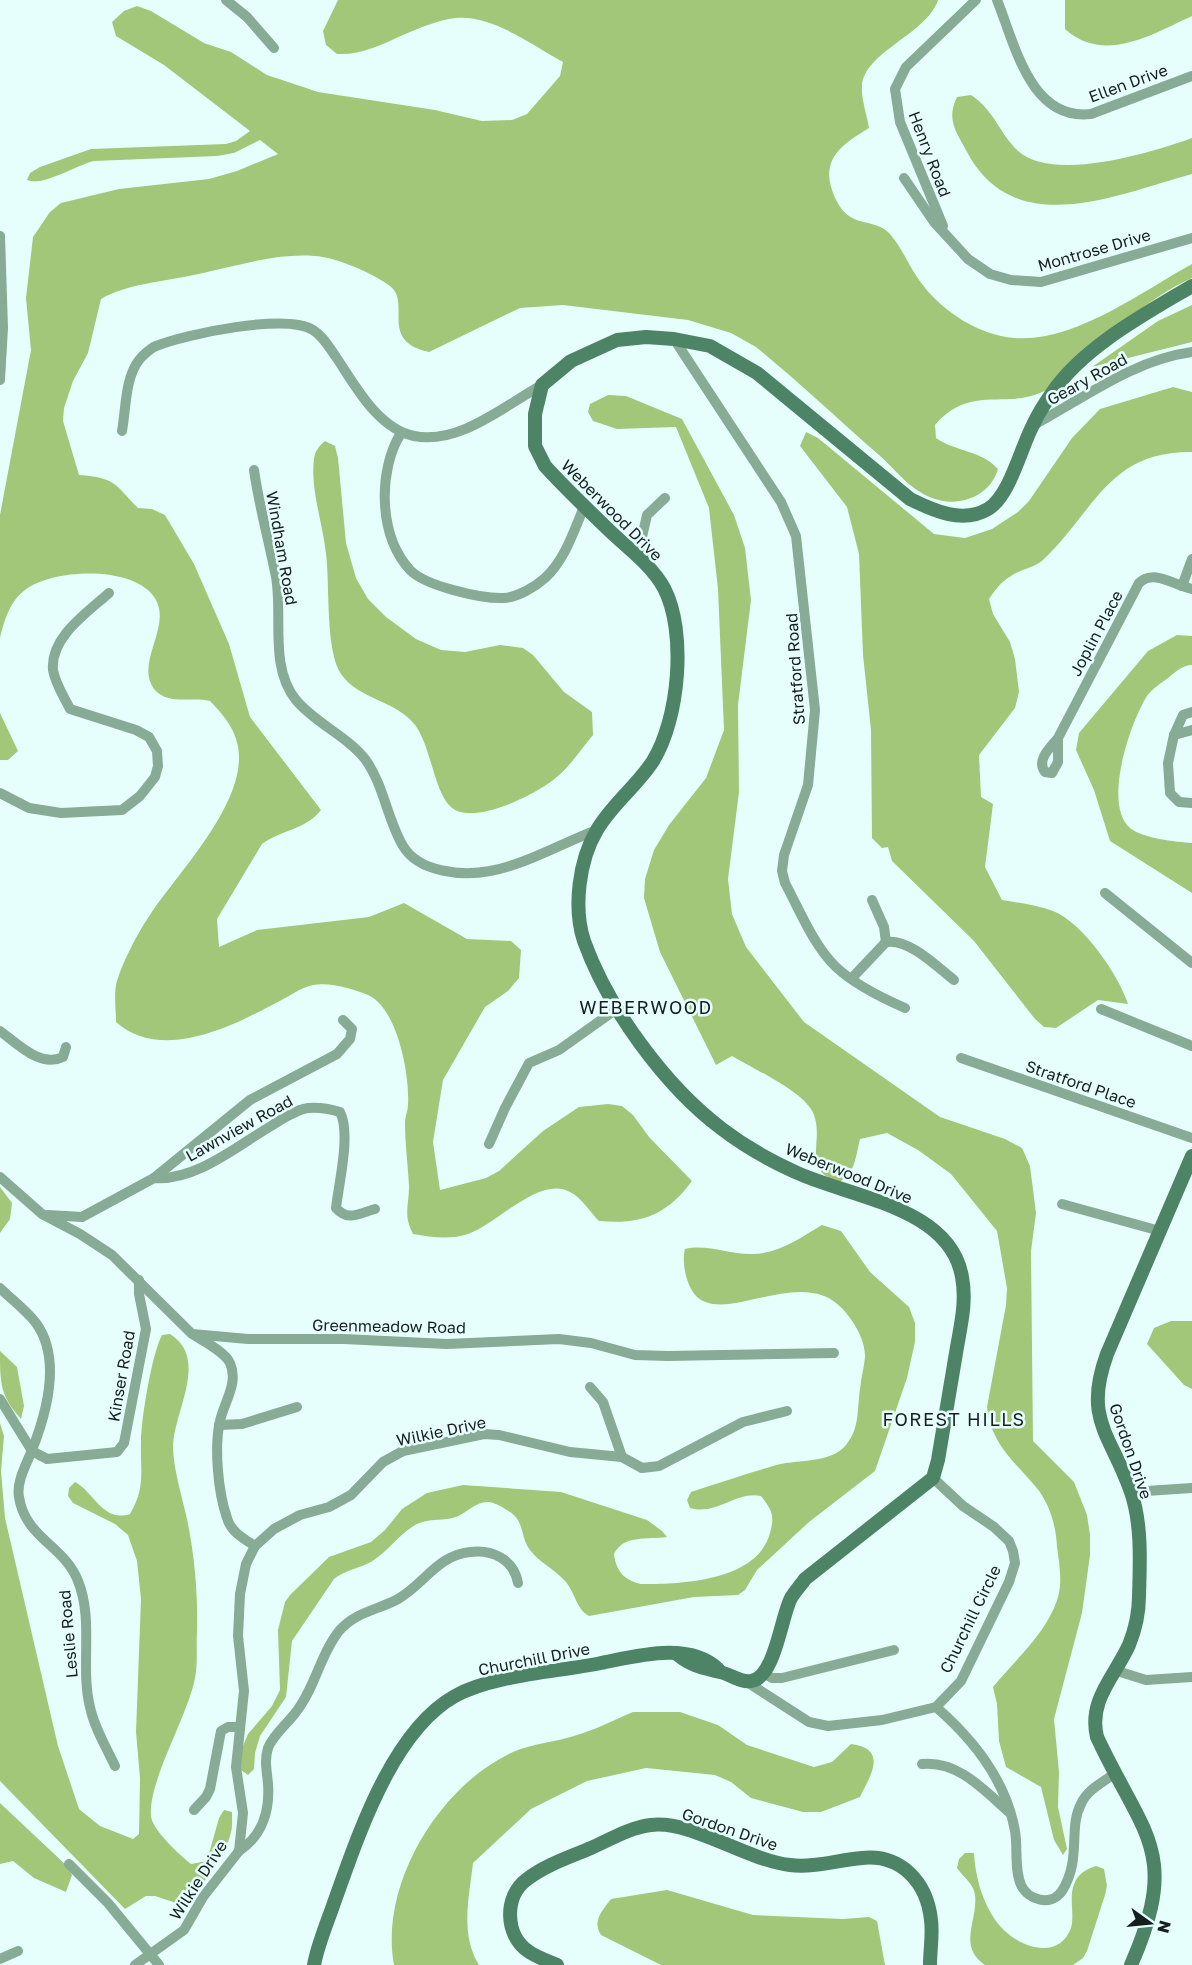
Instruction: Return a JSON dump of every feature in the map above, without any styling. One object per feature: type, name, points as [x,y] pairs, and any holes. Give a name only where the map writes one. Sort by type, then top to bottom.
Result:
[{"type":"street","points":[[226,0],[247,17],[274,48]]},
{"type":"street","name":"Henry Road","points":[[950,240],[900,122],[896,89],[906,67],[976,0]]},
{"type":"street","name":"Ellen Drive","points":[[998,0],[1032,85],[1045,100],[1063,112],[1078,116],[1091,114],[1192,76]]},
{"type":"street","name":"Montrose Drive","points":[[904,178],[926,212],[976,265],[990,274],[1011,280],[1033,282],[1192,238]]},
{"type":"street","points":[[0,236],[3,328],[0,380]]},
{"type":"street","points":[[122,431],[132,372],[154,346],[236,327],[274,323],[298,324],[321,336],[361,392],[388,424],[401,433],[439,438],[458,434],[542,385],[571,361],[617,340],[646,337],[674,339],[710,346],[758,373],[910,499],[930,510],[950,515],[968,515],[989,509],[1000,497],[1032,426],[1052,392],[1075,366],[1130,322],[1192,286]]},
{"type":"street","name":"Stratford Road","points":[[674,339],[781,502],[796,536],[815,711],[808,785],[784,855],[782,871],[785,884],[825,954],[837,969],[905,1008]]},
{"type":"street","name":"Geary Road","points":[[1032,426],[1124,372],[1178,354],[1192,352]]},
{"type":"street","name":"Weberwood Drive","points":[[542,385],[535,414],[535,446],[544,465],[584,507],[644,563],[664,588],[675,620],[677,649],[675,689],[666,730],[656,756],[644,774],[597,830],[584,862],[578,896],[584,939],[618,1008],[644,1048],[680,1093],[722,1129],[794,1172],[912,1215],[937,1232],[953,1251],[962,1276],[964,1305],[939,1460],[933,1478]]},
{"type":"street","points":[[401,433],[391,450],[384,473],[385,506],[393,539],[401,559],[411,572],[432,583],[482,596],[506,598],[525,592],[546,578],[568,546],[584,507]]},
{"type":"street","name":"Windham Road","points":[[254,470],[276,579],[280,663],[285,682],[296,701],[363,757],[374,772],[393,827],[409,854],[431,868],[451,872],[489,871],[514,864],[597,830]]},
{"type":"street","points":[[644,563],[642,537],[647,515],[665,498]]},
{"type":"street","points":[[1187,588],[1192,559]]},
{"type":"street","name":"Joplin Place","points":[[1058,738],[1139,583],[1144,579],[1156,577],[1187,588]]},
{"type":"street","points":[[0,793],[29,808],[61,813],[122,810],[140,796],[155,777],[157,751],[149,737],[136,730],[70,709],[53,669],[58,645],[77,622],[109,593]]},
{"type":"street","points":[[1192,712],[1183,715],[1174,735],[1168,763],[1170,794],[1179,801],[1192,803]]},
{"type":"street","points":[[1174,735],[1192,730]]},
{"type":"street","points":[[1105,893],[1192,963]]},
{"type":"street","points":[[872,900],[884,927],[886,942]]},
{"type":"street","points":[[852,978],[886,942],[893,941],[906,946],[954,980]]},
{"type":"street","points":[[489,1144],[529,1063],[559,1050],[618,1008]]},
{"type":"street","points":[[1101,1009],[1192,1046]]},
{"type":"street","name":"Lawnview Road","points":[[42,1214],[82,1217],[154,1178],[250,1100],[337,1054],[350,1039],[352,1029],[343,1020]]},
{"type":"street","points":[[0,1031],[43,1060],[54,1061],[63,1057],[66,1047]]},
{"type":"street","name":"Stratford Place","points":[[961,1058],[1192,1138]]},
{"type":"street","name":"Lawnview Road","points":[[154,1178],[169,1179],[198,1169],[288,1115],[307,1108],[324,1108],[340,1112],[345,1120],[347,1139],[336,1208],[349,1217],[375,1209]]},
{"type":"street","name":"Gordon Drive","points":[[1131,1965],[1150,1911],[1155,1888],[1155,1860],[1149,1835],[1114,1774],[1097,1737],[1094,1718],[1098,1702],[1129,1645],[1139,1602],[1138,1528],[1131,1492],[1098,1419],[1096,1399],[1098,1379],[1192,1156]]},
{"type":"street","points":[[0,1177],[42,1214],[96,1244],[140,1280],[192,1334],[229,1361],[233,1373],[231,1390],[219,1425],[217,1453],[227,1519],[238,1535],[255,1546]]},
{"type":"street","points":[[1062,1204],[1160,1231]]},
{"type":"street","name":"Kinser Road","points":[[32,1451],[47,1459],[117,1452],[124,1443],[146,1329],[139,1294],[140,1280]]},
{"type":"street","name":"Leslie Road","points":[[0,1288],[36,1323],[48,1351],[49,1390],[44,1420],[18,1493],[21,1509],[31,1528],[68,1563],[78,1579],[83,1597],[90,1707],[115,1766]]},
{"type":"street","name":"Greenmeadow Road","points":[[192,1334],[248,1339],[344,1339],[447,1344],[560,1339],[591,1343],[635,1355],[668,1356],[834,1353]]},
{"type":"street","points":[[590,1387],[603,1402],[622,1457]]},
{"type":"street","points":[[0,1399],[32,1451]]},
{"type":"street","points":[[219,1425],[242,1424],[297,1407]]},
{"type":"street","name":"Wilkie Drive","points":[[135,1965],[184,1930],[203,1897],[239,1851],[243,1813],[236,1767],[244,1691],[238,1636],[240,1594],[246,1564],[255,1546],[274,1529],[300,1515],[329,1507],[351,1495],[383,1462],[404,1451],[484,1434],[518,1438],[570,1452],[622,1457],[642,1468],[659,1466],[743,1422],[787,1411]]},
{"type":"street","points":[[747,1682],[758,1680],[765,1674],[791,1598],[805,1579],[933,1478]]},
{"type":"street","name":"Churchill Circle","points":[[933,1478],[1009,1540],[1015,1563],[1009,1582],[961,1681],[936,1707]]},
{"type":"street","points":[[1131,1492],[1192,1488]]},
{"type":"street","points":[[239,1851],[251,1843],[262,1827],[268,1800],[265,1760],[269,1745],[298,1710],[339,1630],[355,1617],[399,1598],[434,1567],[461,1553],[481,1552],[504,1559],[511,1564],[518,1583]]},
{"type":"street","points":[[765,1674],[772,1678],[782,1678],[894,1650]]},
{"type":"street","name":"Churchill Drive","points":[[314,1965],[357,1839],[375,1794],[431,1712],[455,1696],[482,1684],[662,1652],[678,1655],[701,1668],[721,1672],[747,1682]]},
{"type":"street","points":[[1114,1670],[1146,1680],[1192,1677]]},
{"type":"street","points":[[747,1682],[809,1722],[828,1726],[882,1720],[936,1707],[961,1729],[999,1782],[1011,1814],[1022,1886],[1035,1899],[1050,1900],[1059,1896],[1069,1879],[1076,1852],[1080,1804],[1089,1792],[1114,1774]]},
{"type":"street","points":[[194,1810],[206,1797],[210,1788],[221,1731],[228,1727],[240,1727]]},
{"type":"street","points":[[922,1764],[937,1763],[951,1767],[1011,1814]]},
{"type":"street","name":"Gordon Drive","points":[[557,1965],[528,1951],[517,1938],[510,1922],[510,1910],[517,1888],[535,1874],[562,1860],[650,1824],[672,1826],[770,1861],[790,1865],[865,1858],[885,1859],[905,1866],[916,1879],[926,1899],[931,1921],[930,1965]]},
{"type":"street","points":[[69,1863],[108,1903],[159,1965]]},
{"type":"street","points":[[0,1959],[18,1950]]},
{"type":"green space","points":[[338,0],[938,0],[932,12],[922,23],[884,53],[865,74],[862,91],[869,128],[837,152],[830,168],[829,178],[832,190],[843,211],[854,219],[880,227],[890,234],[922,284],[951,313],[975,327],[1014,338],[1037,337],[1083,324],[1129,301],[1192,264],[1192,278],[1159,296],[1129,318],[1068,369],[1048,389],[1019,398],[962,404],[935,425],[936,438],[984,458],[998,469],[988,487],[980,493],[972,498],[952,502],[932,498],[910,485],[818,400],[756,347],[731,333],[688,320],[563,305],[520,308],[429,352],[414,347],[404,339],[400,331],[396,293],[390,286],[354,266],[314,256],[283,257],[251,262],[133,287],[101,299],[88,353],[73,381],[64,408],[63,421],[79,475],[108,480],[138,508],[152,509],[165,515],[194,564],[229,644],[250,717],[321,810],[309,821],[262,844],[217,919],[219,947],[257,930],[369,917],[404,903],[467,939],[511,941],[521,950],[519,978],[508,991],[485,1007],[443,1080],[433,1142],[440,1190],[486,1178],[499,1171],[543,1131],[579,1107],[608,1104],[622,1106],[633,1115],[649,1137],[692,1181],[683,1193],[663,1210],[640,1219],[599,1221],[582,1201],[570,1192],[558,1189],[545,1190],[532,1195],[468,1234],[433,1237],[413,1234],[407,1216],[409,1186],[405,1122],[408,1093],[404,1062],[395,1029],[388,1015],[380,1004],[364,993],[335,985],[308,986],[238,1022],[196,1036],[175,1040],[154,1039],[134,1034],[116,1022],[116,985],[130,949],[150,915],[195,855],[225,808],[235,784],[239,761],[236,739],[229,723],[210,701],[173,699],[154,689],[149,679],[148,668],[157,634],[159,611],[156,600],[146,589],[132,581],[114,576],[74,574],[38,583],[25,590],[15,600],[0,638],[0,515],[31,350],[26,298],[33,237],[50,212],[61,203],[119,189],[209,179],[237,171],[278,154],[260,140],[234,153],[217,156],[94,161],[42,181],[27,180],[30,173],[40,167],[91,149],[226,144],[236,141],[250,131],[164,65],[116,36],[112,22],[124,11],[137,6],[151,11],[204,43],[231,52],[267,75],[318,92],[435,110],[482,121],[512,120],[527,114],[560,76],[563,62],[512,32],[470,18],[442,21],[371,49],[337,54],[326,45],[323,31]]},
{"type":"green space","points":[[1065,0],[1192,0],[1192,16],[1128,43],[1096,44],[1080,39],[1065,29]]},
{"type":"green space","points":[[971,95],[986,108],[1018,151],[1034,160],[1079,165],[1104,162],[1192,138],[1192,174],[1101,200],[1070,204],[1040,204],[1012,196],[987,180],[967,152],[956,131],[952,112],[957,97]]},
{"type":"green space","points":[[1192,305],[1192,342],[1092,367],[1158,321]]},
{"type":"green space","points":[[1173,387],[1192,392],[1192,452],[1164,454],[1141,462],[1122,473],[1105,487],[1043,560],[1008,578],[989,599],[993,614],[1010,642],[1015,659],[1019,692],[1015,708],[979,755],[981,797],[993,804],[985,867],[1002,900],[1053,911],[1076,926],[1108,965],[1128,1004],[1098,1000],[1056,1028],[1044,1027],[1035,1019],[974,941],[892,861],[888,847],[882,848],[872,838],[871,730],[863,655],[859,554],[847,507],[800,446],[806,432],[818,438],[934,534],[965,538],[992,529],[1018,512],[1029,501],[1072,438],[1100,409]]},
{"type":"green space","points":[[608,395],[626,396],[682,419],[734,515],[745,548],[751,600],[738,705],[739,792],[728,879],[732,914],[746,947],[804,1022],[940,1117],[1005,1139],[1022,1148],[1030,1166],[1036,1213],[1031,1251],[1033,1441],[1074,1482],[1087,1515],[1090,1535],[1090,1555],[1082,1613],[1054,1719],[1059,1772],[1058,1807],[1067,1849],[1063,1855],[1054,1840],[1041,1787],[1006,1767],[999,1741],[997,1704],[993,1687],[1031,1643],[1048,1619],[1055,1606],[1060,1582],[1055,1531],[1049,1508],[1036,1487],[998,1442],[989,1420],[987,1407],[1006,1305],[1007,1288],[997,1231],[951,1174],[918,1150],[887,1133],[860,1139],[852,1170],[844,1179],[839,1182],[827,1177],[820,1171],[817,1163],[816,1125],[809,1106],[790,1090],[732,1056],[716,1065],[660,952],[644,898],[645,879],[654,850],[669,825],[706,778],[724,730],[718,589],[709,508],[676,427],[617,429],[593,421],[588,412],[590,404]]},
{"type":"green space","points":[[325,441],[335,446],[346,543],[356,578],[368,599],[386,617],[416,639],[441,650],[465,652],[500,645],[523,648],[533,655],[564,692],[592,712],[593,735],[558,776],[537,791],[506,805],[474,813],[461,812],[451,807],[440,791],[425,745],[415,725],[398,710],[357,689],[341,674],[332,649],[326,554],[313,471],[315,456]]},
{"type":"green space","points":[[1177,635],[1192,636],[1192,665],[1179,669],[1147,696],[1127,742],[1119,782],[1119,801],[1122,816],[1130,828],[1135,831],[1160,839],[1192,843],[1192,893],[1110,841],[1094,790],[1076,750],[1079,733],[1148,651]]},
{"type":"green space","points":[[0,713],[18,751],[8,760],[0,760]]},
{"type":"green space","points":[[0,1187],[12,1203],[10,1219],[0,1233]]},
{"type":"green space","points":[[822,1225],[841,1231],[870,1272],[909,1307],[915,1323],[915,1342],[907,1378],[875,1471],[809,1522],[757,1570],[745,1590],[738,1595],[694,1597],[589,1616],[581,1609],[566,1582],[530,1550],[515,1516],[500,1506],[484,1502],[456,1517],[418,1524],[371,1562],[334,1579],[292,1641],[286,1697],[260,1736],[255,1753],[254,1769],[248,1775],[241,1770],[241,1751],[248,1734],[272,1706],[280,1690],[278,1630],[285,1602],[329,1557],[371,1542],[385,1530],[402,1509],[427,1493],[463,1485],[561,1492],[647,1520],[667,1537],[630,1541],[624,1543],[614,1554],[622,1574],[641,1584],[696,1581],[734,1570],[750,1561],[762,1549],[772,1527],[772,1513],[761,1496],[743,1497],[709,1509],[699,1510],[690,1508],[687,1500],[691,1492],[773,1466],[822,1458],[839,1451],[850,1439],[856,1425],[865,1357],[864,1349],[858,1330],[846,1313],[824,1296],[809,1292],[792,1292],[729,1304],[703,1301],[693,1292],[686,1278],[685,1249],[709,1248],[742,1254],[760,1254],[788,1245]]},
{"type":"green space","points":[[1171,1321],[1192,1321],[1192,1389],[1184,1385],[1147,1344],[1154,1328]]},
{"type":"green space","points":[[170,1334],[182,1345],[187,1357],[189,1372],[173,1448],[194,1564],[197,1661],[191,1693],[156,1785],[151,1816],[161,1835],[191,1864],[207,1861],[219,1818],[224,1810],[232,1812],[232,1827],[227,1844],[216,1864],[202,1884],[186,1900],[179,1904],[155,1896],[146,1896],[125,1909],[0,1781],[0,1423],[4,1436],[1,1471],[5,1518],[58,1746],[79,1809],[100,1826],[133,1839],[139,1834],[140,1778],[136,1732],[141,1599],[137,1561],[128,1535],[115,1524],[73,1503],[68,1496],[69,1488],[75,1482],[106,1510],[121,1516],[130,1514],[140,1487],[141,1431],[151,1371],[162,1335]]},
{"type":"green space","points":[[0,1351],[17,1367],[24,1406],[21,1419],[5,1396],[0,1372]]},
{"type":"green space","points":[[633,1712],[680,1712],[718,1725],[747,1745],[814,1767],[832,1762],[851,1744],[870,1751],[874,1765],[860,1797],[821,1812],[803,1812],[751,1798],[731,1782],[715,1775],[646,1768],[587,1781],[531,1809],[473,1863],[467,1916],[469,1941],[479,1965],[394,1965],[392,1934],[396,1902],[406,1871],[421,1840],[439,1813],[461,1788],[486,1767],[513,1752],[582,1734]]},
{"type":"green space","points":[[0,1803],[67,1866],[72,1875],[66,1892],[34,1878],[13,1861],[0,1864]]},
{"type":"green space","points":[[965,1853],[974,1853],[977,1877],[992,1915],[1010,1935],[1033,1947],[1055,1946],[1064,1939],[1071,1928],[1072,1893],[1075,1882],[1086,1870],[1096,1866],[1104,1869],[1107,1886],[1105,1895],[1083,1958],[1073,1965],[985,1965],[977,1958],[970,1941],[975,1895],[970,1884],[957,1868],[959,1859]]},
{"type":"green space","points":[[667,1890],[753,1915],[843,1919],[869,1917],[877,1921],[885,1965],[661,1965],[601,1935],[598,1930],[598,1921],[611,1899]]},
{"type":"district","name":"WEBERWOOD","points":[[646,1007]]},
{"type":"district","name":"FOREST HILLS","points":[[954,1419]]}]
